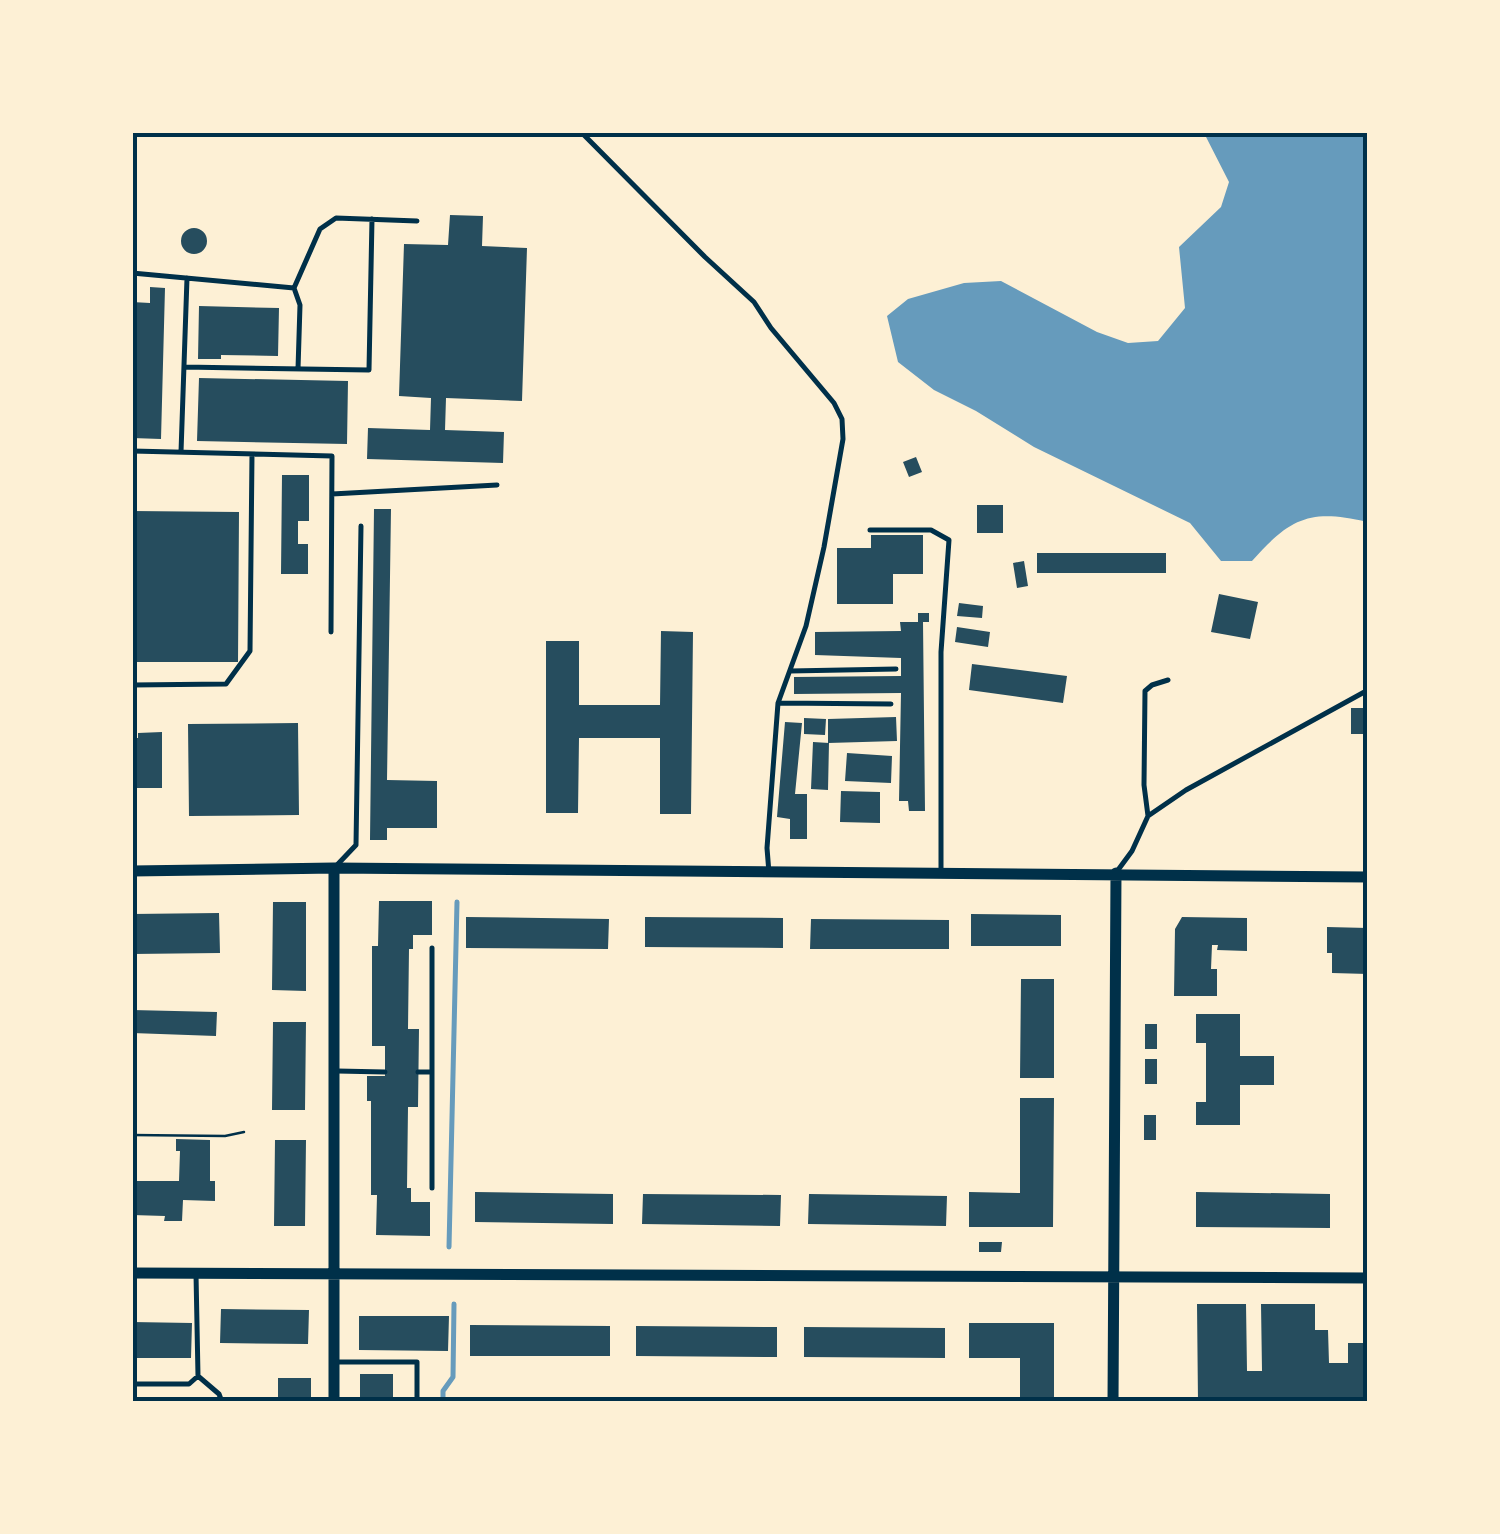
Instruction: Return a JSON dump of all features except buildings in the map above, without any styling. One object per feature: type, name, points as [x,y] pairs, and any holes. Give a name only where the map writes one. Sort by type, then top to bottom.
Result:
[{"type":"street","points":[[334,868],[334,1402]]},
{"type":"street","points":[[132,871],[334,868],[1368,877]]},
{"type":"street","points":[[1113,1402],[1116,873]]},
{"type":"street","points":[[132,1273],[1368,1278]]},
{"type":"lane","points":[[582,132],[705,258],[754,302],[834,403],[842,420],[843,439],[824,547],[806,626],[778,703],[767,848],[769,873]]},
{"type":"lane","points":[[298,369],[300,305],[294,288],[320,229],[336,218],[417,221]]},
{"type":"lane","points":[[184,367],[369,370],[372,220]]},
{"type":"lane","points":[[132,273],[294,288]]},
{"type":"lane","points":[[181,452],[187,278]]},
{"type":"lane","points":[[132,451],[332,456],[330,632]]},
{"type":"lane","points":[[132,685],[226,684],[250,651],[252,454]]},
{"type":"lane","points":[[332,494],[497,485]]},
{"type":"lane","points":[[334,868],[356,845],[361,526]]},
{"type":"lane","points":[[870,530],[932,530],[950,540],[942,652],[942,872]]},
{"type":"lane","points":[[790,671],[896,669]]},
{"type":"lane","points":[[1116,873],[1132,852],[1148,816],[1144,786],[1145,692],[1168,680]]},
{"type":"lane","points":[[1148,816],[1186,790],[1368,690]]},
{"type":"lane","points":[[778,703],[891,704]]},
{"type":"lane","points":[[432,948],[432,1188]]},
{"type":"lane","points":[[334,1070],[384,1072]]},
{"type":"lane","points":[[418,1072],[432,1072]]},
{"type":"lane","points":[[196,1274],[198,1376],[219,1394],[222,1402]]},
{"type":"lane","points":[[334,1362],[417,1362],[417,1402]]},
{"type":"lane","points":[[134,1402],[133,1384],[189,1384],[198,1376]]},
{"type":"path","points":[[132,1136],[225,1136],[244,1132]]},
{"type":"water","points":[[1363,132],[1367,138],[1367,522],[1331,516],[1303,520],[1279,535],[1252,561],[1221,561],[1190,523],[1034,447],[934,390],[898,362],[887,316],[908,299],[964,283],[1001,281],[1097,332],[1128,343],[1158,341],[1185,308],[1179,247],[1221,207],[1229,182],[1204,133]]},
{"type":"waterway","points":[[449,1247],[457,902]]},
{"type":"waterway","points":[[443,1402],[443,1391],[453,1377],[454,1304]]}]
